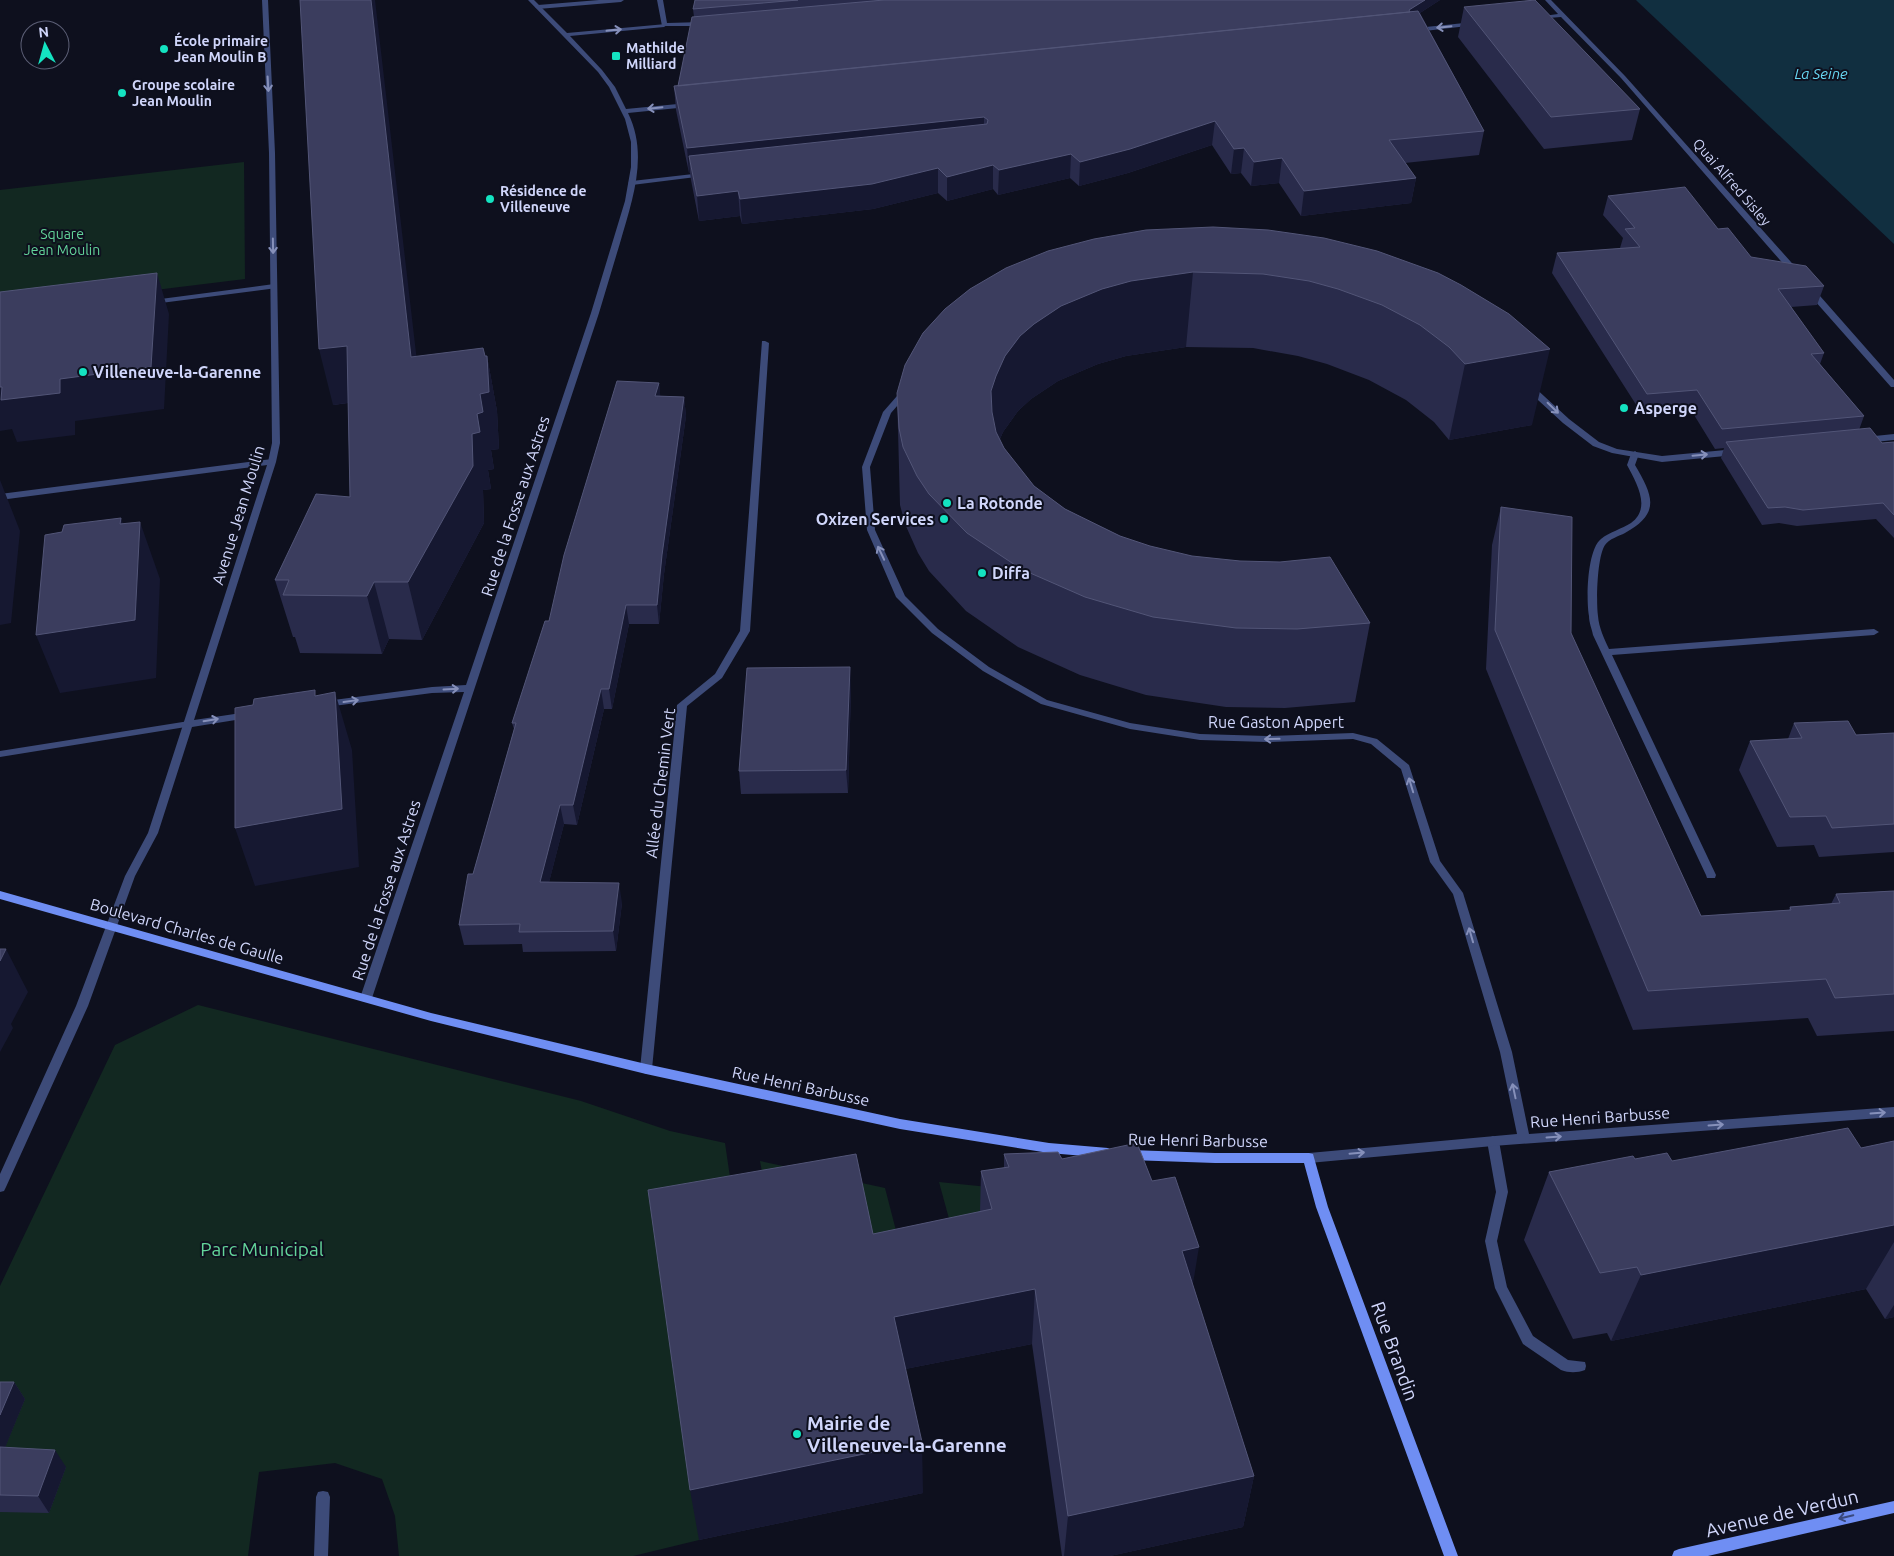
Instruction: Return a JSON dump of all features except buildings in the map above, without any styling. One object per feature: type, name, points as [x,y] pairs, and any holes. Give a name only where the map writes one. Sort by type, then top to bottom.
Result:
[{"type":"main road","name":"Boulevard Charles de Gaulle","points":[[0,895],[366,998]]},
{"type":"main road","name":"Rue Henri Barbusse","points":[[366,998],[430,1017],[646,1069],[900,1124],[1049,1148],[1157,1157],[1309,1158]]},
{"type":"main road","name":"Rue Brandin","points":[[1309,1158],[1322,1207],[1451,1556]]},
{"type":"main road","name":"Avenue de Verdun","points":[[1679,1556],[1894,1507]]},
{"type":"street","name":"Avenue Jean Moulin","points":[[0,1187],[82,1006],[130,876],[153,834],[272,462],[276,443],[272,153],[265,0]]},
{"type":"street","name":"Rue de la Fosse aux Astres","points":[[366,998],[595,313],[628,201],[635,168],[634,142],[625,111],[612,87],[566,34],[531,0]]},
{"type":"street","points":[[538,7],[621,0]]},
{"type":"street","points":[[660,0],[664,25]]},
{"type":"street","name":"Quai Alfred Sisley","points":[[1548,0],[1623,77],[1894,385]]},
{"type":"street","points":[[1530,18],[1562,15]]},
{"type":"street","points":[[566,34],[707,20]]},
{"type":"street","points":[[1412,30],[1481,23]]},
{"type":"street","points":[[625,111],[694,104]]},
{"type":"street","points":[[632,183],[706,175]]},
{"type":"street","points":[[147,302],[274,286]]},
{"type":"street","name":"Allée du Chemin Vert","points":[[646,1069],[682,705],[719,676],[745,631],[765,343]]},
{"type":"street","points":[[1518,380],[1534,390],[1566,421],[1596,444],[1615,451],[1662,459],[1749,451]]},
{"type":"street","name":"Rue Gaston Appert","points":[[913,383],[887,412],[866,467],[871,530],[901,597],[935,630],[986,668],[1044,702],[1130,726],[1200,737],[1267,740],[1353,736],[1374,741],[1405,768],[1435,862],[1458,893],[1506,1052],[1524,1139]]},
{"type":"street","points":[[1855,441],[1894,437]]},
{"type":"street","points":[[1635,454],[1631,465],[1643,486],[1646,504],[1644,515],[1635,524],[1603,541],[1598,550],[1593,579],[1593,616],[1606,652],[1711,875]]},
{"type":"street","points":[[0,498],[272,462]]},
{"type":"street","points":[[1606,652],[1874,632]]},
{"type":"street","points":[[318,706],[432,690],[470,688]]},
{"type":"street","points":[[0,754],[262,713]]},
{"type":"street","name":"Rue Henri Barbusse","points":[[1309,1158],[1493,1141],[1894,1112]]},
{"type":"street","points":[[1493,1141],[1502,1192],[1491,1241],[1501,1288],[1528,1340],[1566,1366],[1580,1366]]},
{"type":"street","points":[[321,1556],[323,1497]]},
{"type":"green space","name":"Square Jean Moulin","points":[[244,162],[245,279],[0,309],[0,190]]},
{"type":"green space","name":"Parc Municipal","points":[[198,1005],[581,1101],[670,1131],[725,1143],[738,1232],[699,1540],[633,1556],[399,1556],[395,1516],[382,1479],[335,1463],[259,1472],[248,1556],[0,1556],[0,1286],[115,1045]]},
{"type":"green space","points":[[760,1161],[885,1188],[909,1281],[772,1226]]},
{"type":"green space","points":[[939,1182],[1099,1198],[963,1270]]},
{"type":"water","name":"La Seine","points":[[1636,0],[1894,0],[1894,244],[1638,2]]},
{"type":"place","name":"École primaire Jean Moulin B","points":[[164,49]]},
{"type":"place","name":"Mathilde Milliard","points":[[616,56]]},
{"type":"place","name":"Groupe scolaire Jean Moulin","points":[[122,93]]},
{"type":"place","name":"Résidence de Villeneuve","points":[[490,199]]},
{"type":"place","name":"Villeneuve-la-Garenne","points":[[83,372]]},
{"type":"place","name":"Asperge","points":[[1624,408]]},
{"type":"place","name":"La Rotonde","points":[[947,503]]},
{"type":"place","name":"Oxizen Services","points":[[944,519]]},
{"type":"place","name":"Diffa","points":[[982,573]]},
{"type":"place","name":"Mairie de Villeneuve-la-Garenne","points":[[797,1434]]}]
